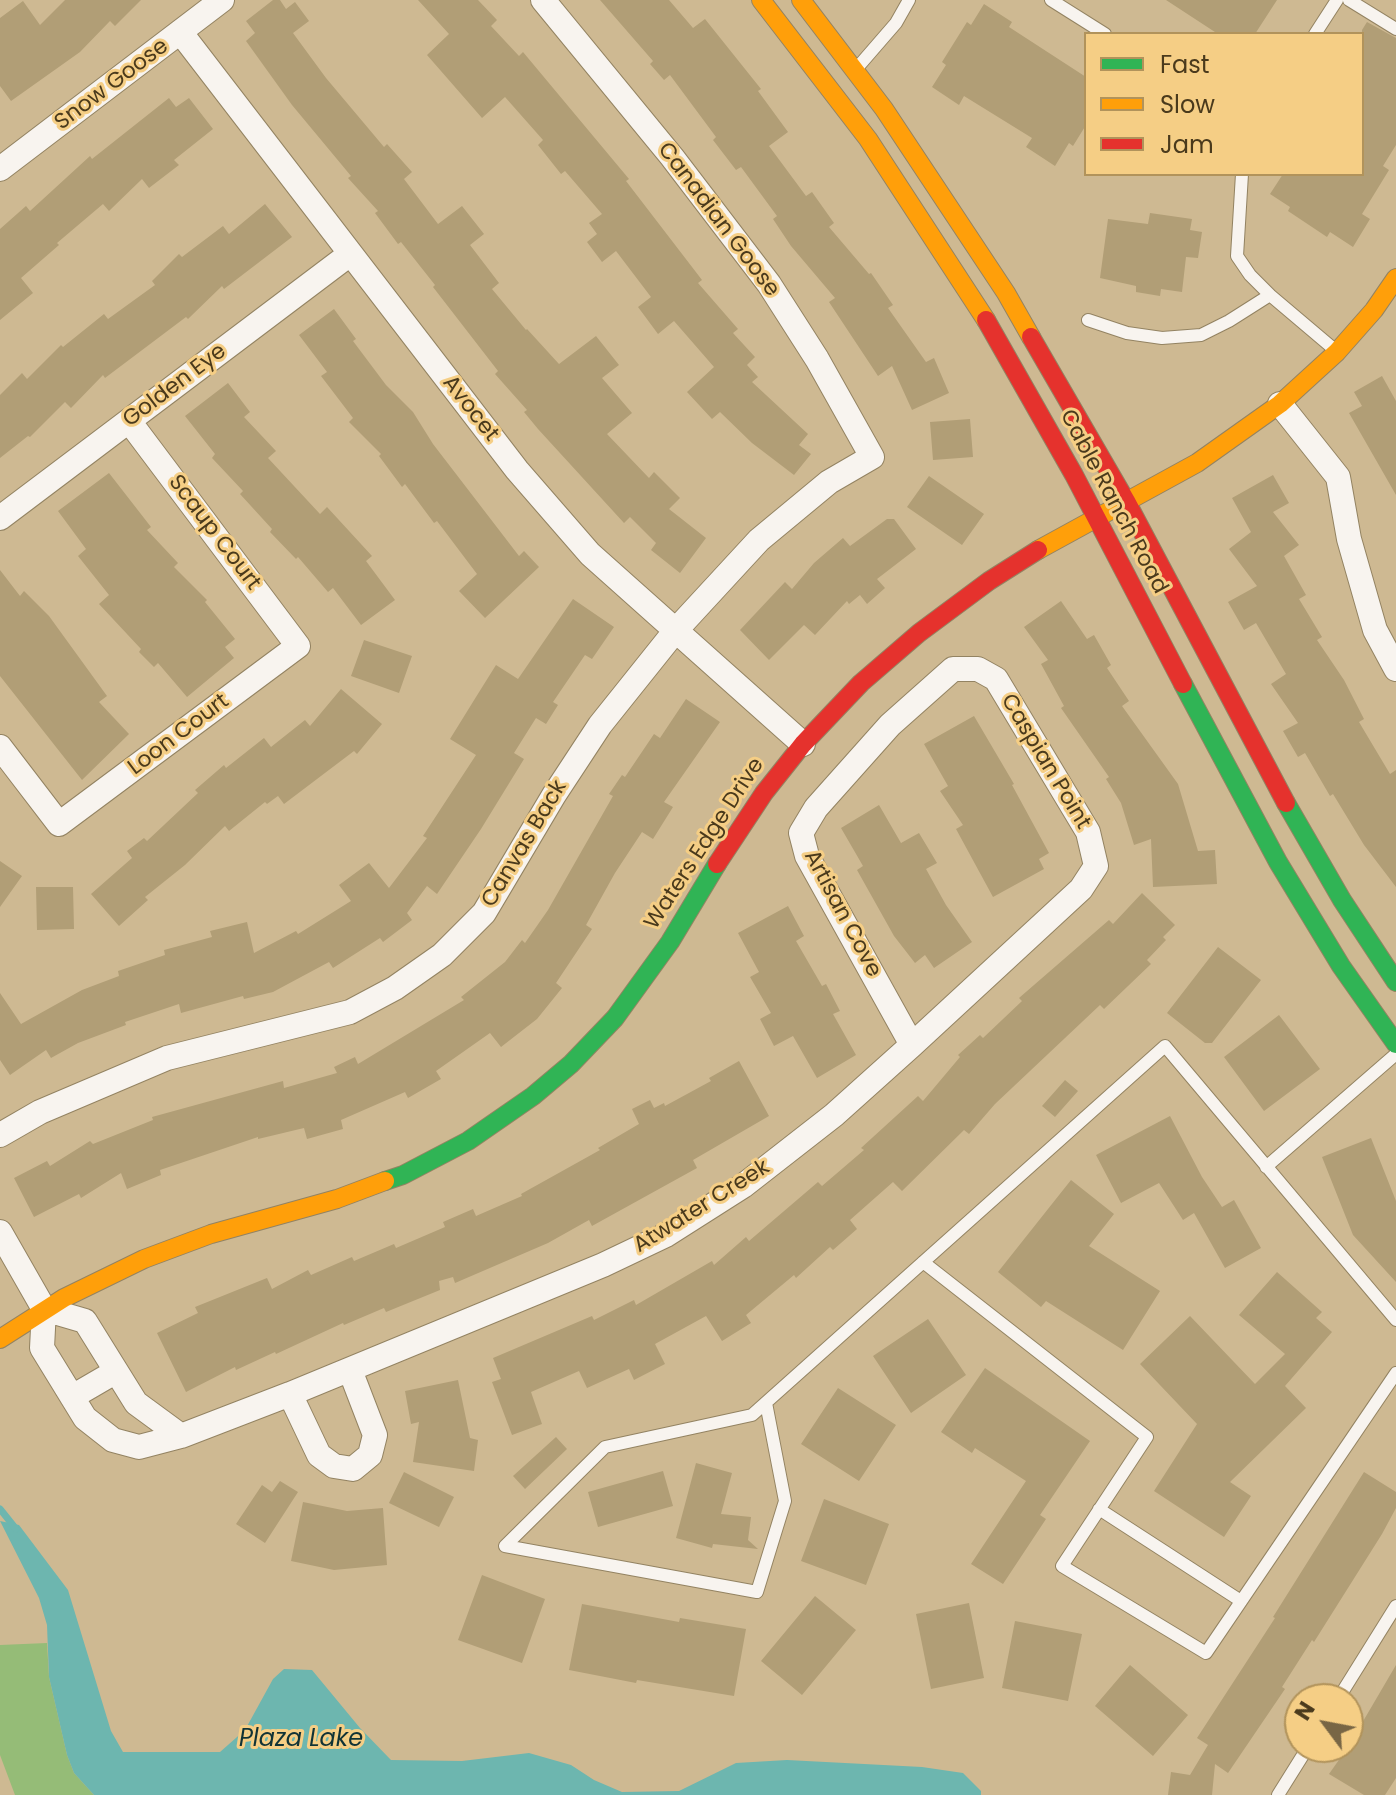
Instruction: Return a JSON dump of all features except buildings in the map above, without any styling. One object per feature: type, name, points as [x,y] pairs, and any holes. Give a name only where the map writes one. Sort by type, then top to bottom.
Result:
[{"type":"street","name":"Snow Goose","points":[[0,169],[222,0]]},
{"type":"street","name":"Canadian Goose","points":[[543,0],[672,157],[769,284],[817,359],[872,457]]},
{"type":"street","name":"Cable Ranch Road","points":[[761,0],[846,109],[937,242],[1008,357],[1278,862],[1333,953],[1396,1044]]},
{"type":"street","name":"Cable Ranch Road","points":[[801,0],[943,195],[1006,293],[1126,501],[1298,825],[1396,982]]},
{"type":"street","name":"Avocet","points":[[181,33],[517,470],[590,554],[803,744]]},
{"type":"street","name":"Golden Eye","points":[[0,518],[350,254]]},
{"type":"street","name":"Waters Edge Drive","points":[[0,1339],[44,1309],[104,1277],[171,1248],[329,1202],[403,1175],[468,1141],[524,1103],[571,1064],[628,1002],[670,942],[749,814],[803,744],[861,683],[938,618],[1026,557],[1197,463],[1280,404],[1337,352],[1374,310],[1396,278]]},
{"type":"street","points":[[1280,404],[1338,477],[1349,539],[1375,630],[1396,669]]},
{"type":"street","name":"Scaup Court","points":[[129,421],[298,646]]},
{"type":"street","name":"Canvas Back","points":[[0,1135],[40,1112],[167,1058],[350,1012],[395,988],[442,955],[484,913],[600,725],[676,630],[759,540],[829,482],[872,457]]},
{"type":"street","name":"Loon Court","points":[[0,747],[59,824],[298,646]]},
{"type":"street","name":"Artisan Cove","points":[[912,1045],[807,856],[801,833],[816,808],[890,725],[953,669],[978,669]]},
{"type":"street","name":"Caspian Point","points":[[978,669],[996,679],[1088,832],[1096,866]]},
{"type":"street","name":"Atwater Creek","points":[[44,1309],[42,1348],[85,1418],[113,1440],[139,1447],[181,1436],[290,1394],[603,1265],[666,1235],[743,1186],[834,1115],[1081,889],[1096,866]]},
{"type":"street","points":[[0,1232],[44,1309],[85,1321],[136,1403],[181,1436]]},
{"type":"street","points":[[290,1394],[319,1455],[334,1466],[353,1469],[370,1455],[375,1435],[350,1370]]},
{"type":"street","points":[[72,1397],[115,1372]]},
{"type":"lane","points":[[855,71],[896,23],[909,0]]},
{"type":"lane","points":[[1051,0],[1102,32]]},
{"type":"lane","points":[[1316,32],[1337,0]]},
{"type":"lane","points":[[1349,0],[1396,29]]},
{"type":"lane","points":[[1242,176],[1237,256],[1270,295],[1337,352]]},
{"type":"lane","points":[[1088,320],[1127,333],[1162,338],[1201,335],[1270,295]]},
{"type":"lane","points":[[766,1403],[785,1501],[757,1592],[505,1546],[605,1447],[752,1415],[1165,1046],[1396,1320]]},
{"type":"lane","points":[[1266,1167],[1396,1054]]},
{"type":"lane","points":[[923,1262],[1147,1437],[1062,1566],[1206,1653],[1396,1373]]},
{"type":"lane","points":[[1099,1509],[1241,1601]]},
{"type":"lane","points":[[1348,1683],[1396,1606]]},
{"type":"lane","points":[[1278,1795],[1298,1763]]},
{"type":"green space","points":[[47,1643],[49,1677],[67,1755],[74,1773],[94,1795],[15,1795],[0,1755],[0,1645]]},
{"type":"water","name":"Plaza Lake","points":[[0,1521],[19,1525],[68,1590],[111,1731],[123,1752],[220,1752],[245,1730],[273,1679],[284,1669],[312,1670],[391,1760],[462,1761],[529,1753],[571,1765],[594,1780],[622,1792],[679,1791],[736,1763],[787,1760],[922,1767],[963,1773],[981,1791],[981,1795],[94,1795],[74,1773],[67,1755],[49,1677],[47,1625],[39,1598]]},
{"type":"waterway","points":[[0,1509],[16,1529]]},
{"type":"traffic: fast","points":[[1183,684],[1278,862],[1341,966],[1396,1044]]},
{"type":"traffic: fast","points":[[1286,803],[1342,900],[1396,982]]},
{"type":"traffic: fast","points":[[385,1181],[403,1175],[468,1141],[533,1096],[571,1064],[615,1018],[670,942],[717,864]]},
{"type":"traffic: slow","points":[[761,0],[868,139],[986,320]]},
{"type":"traffic: slow","points":[[801,0],[884,109],[1006,293],[1031,337]]},
{"type":"traffic: slow","points":[[1038,550],[1197,463],[1280,404],[1337,352],[1374,310],[1396,278]]},
{"type":"traffic: slow","points":[[0,1339],[64,1298],[144,1259],[211,1234],[337,1199],[385,1181]]},
{"type":"traffic: jam","points":[[986,320],[1074,475],[1183,684]]},
{"type":"traffic: jam","points":[[1031,337],[1126,501],[1286,803]]},
{"type":"traffic: jam","points":[[717,864],[764,793],[803,744],[861,683],[919,633],[989,581],[1038,550]]}]
